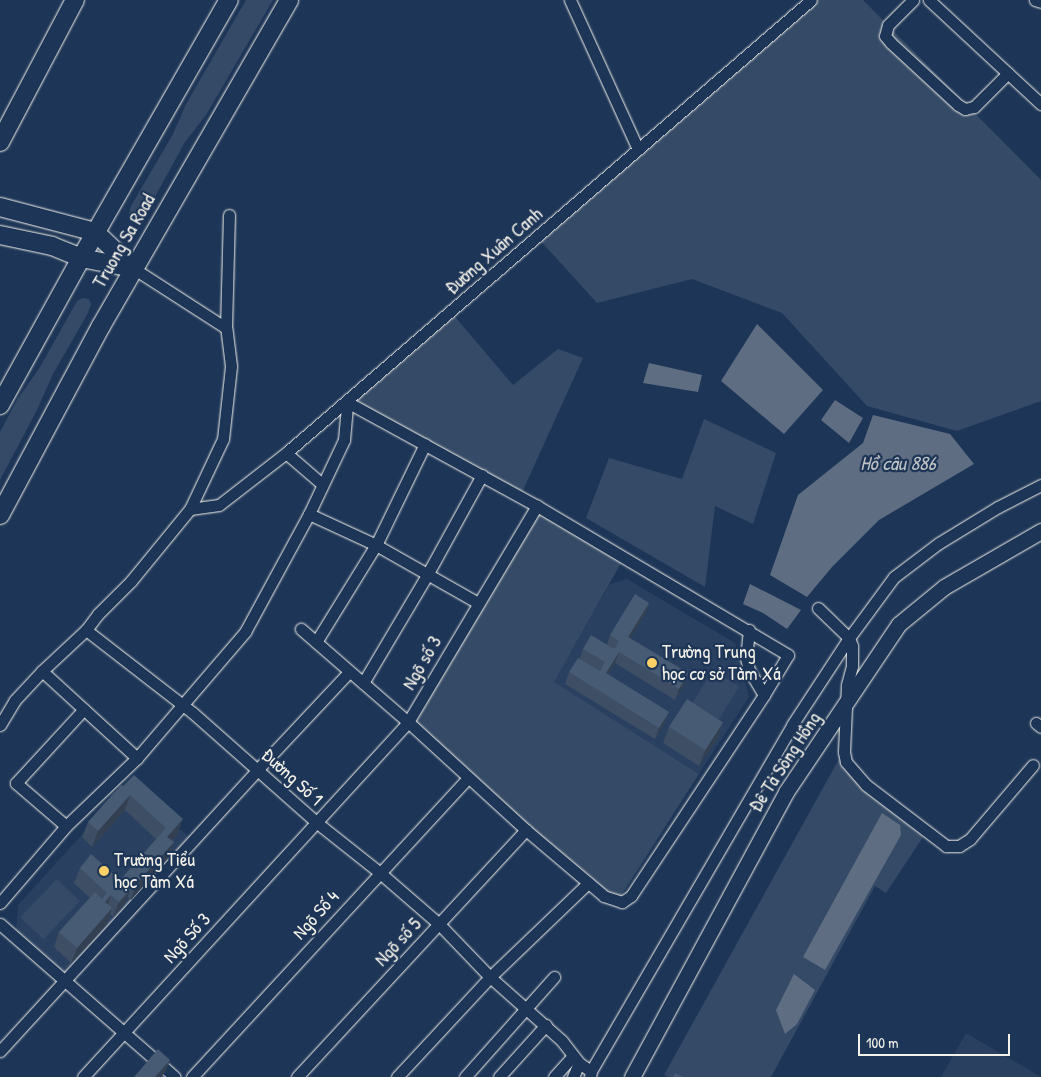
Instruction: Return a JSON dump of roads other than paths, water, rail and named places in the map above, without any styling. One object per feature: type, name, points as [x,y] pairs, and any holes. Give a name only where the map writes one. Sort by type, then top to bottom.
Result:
[{"type":"highway","points":[[0,142],[75,0]]},
{"type":"highway","name":"Truong Sa Road","points":[[0,405],[95,232],[229,0]]},
{"type":"highway","name":"Truong Sa Road","points":[[1,514],[133,268],[289,0]]},
{"type":"highway","points":[[0,207],[95,232],[133,268]]},
{"type":"highway","points":[[0,235],[52,246],[81,258],[133,268]]},
{"type":"main road","name":"Đê Tả Sông Hồng","points":[[632,1077],[786,792],[847,704],[899,624],[944,587],[1041,531]]},
{"type":"street","points":[[570,0],[638,149]]},
{"type":"street","name":"Đường Xuân Canh","points":[[190,509],[219,505],[286,453],[811,0]]},
{"type":"street","points":[[913,0],[888,25],[886,36],[891,43],[958,104],[965,109],[974,107],[1008,73]]},
{"type":"street","points":[[929,0],[1041,104]]},
{"type":"street","points":[[1035,0],[1041,2]]},
{"type":"street","points":[[0,725],[15,700],[42,670],[86,630],[98,614],[131,581],[190,509],[223,439],[231,366],[226,328],[229,214]]},
{"type":"street","points":[[133,268],[226,328]]},
{"type":"street","points":[[0,903],[66,826],[137,758],[245,632],[309,514],[344,440],[347,402],[537,506],[602,546],[749,630],[788,655],[764,695],[626,901],[616,902],[588,883],[526,830],[408,722],[301,629]]},
{"type":"street","points":[[316,642],[376,545],[424,444]]},
{"type":"street","points":[[286,453],[322,484]]},
{"type":"street","points":[[363,683],[482,475]]},
{"type":"street","points":[[591,1074],[787,734],[849,638],[894,577],[939,543],[998,507],[1041,485]]},
{"type":"street","name":"Ngõ số 3","points":[[316,822],[408,722],[537,506]]},
{"type":"street","points":[[309,514],[376,545],[478,603]]},
{"type":"street","points":[[818,608],[849,638],[852,646],[852,666],[847,685],[844,752],[850,768],[866,785],[946,846],[959,846],[970,839],[1032,765]]},
{"type":"street","name":"Đường Số 1","points":[[86,630],[258,769],[316,822],[379,872],[439,924],[490,977],[562,1041],[576,1060],[591,1074]]},
{"type":"street","points":[[749,630],[748,664],[753,680],[764,695]]},
{"type":"street","points":[[42,670],[137,758]]},
{"type":"street","points":[[0,1051],[349,672]]},
{"type":"street","points":[[66,826],[16,783],[84,709]]},
{"type":"street","name":"Ngõ Số 4","points":[[192,1077],[379,872],[468,778]]},
{"type":"street","name":"Ngõ Số 3","points":[[83,1077],[316,822]]},
{"type":"street","name":"Ngõ số 5","points":[[297,1077],[526,830]]},
{"type":"street","points":[[397,1077],[490,977],[588,883]]},
{"type":"street","points":[[0,924],[175,1077]]},
{"type":"street","points":[[465,1077],[554,977]]},
{"type":"street","points":[[499,1077],[546,1026]]},
{"type":"street","points":[[554,1077],[576,1060]]},
{"type":"street","points":[[573,1077],[576,1060]]},
{"type":"water","points":[[757,324],[823,390],[784,434],[721,381]]},
{"type":"water","points":[[649,363],[702,375],[698,392],[643,383]]},
{"type":"water","points":[[835,400],[863,418],[849,443],[821,420]]},
{"type":"water","name":"Hồ câu 886","points":[[873,415],[950,434],[974,464],[879,520],[832,567],[807,597],[770,575],[798,495],[863,443]]},
{"type":"water","points":[[750,584],[801,610],[787,629],[763,613],[743,604]]},
{"type":"water","points":[[882,813],[900,825],[901,835],[825,970],[803,957]]},
{"type":"water","points":[[794,974],[815,990],[797,1024],[785,1034],[776,1010]]},
{"type":"place","name":"Trường Trung học cơ sở Tàm Xá","points":[[652,663]]},
{"type":"place","name":"Trường Tiểu học Tàm Xá","points":[[104,871]]}]
